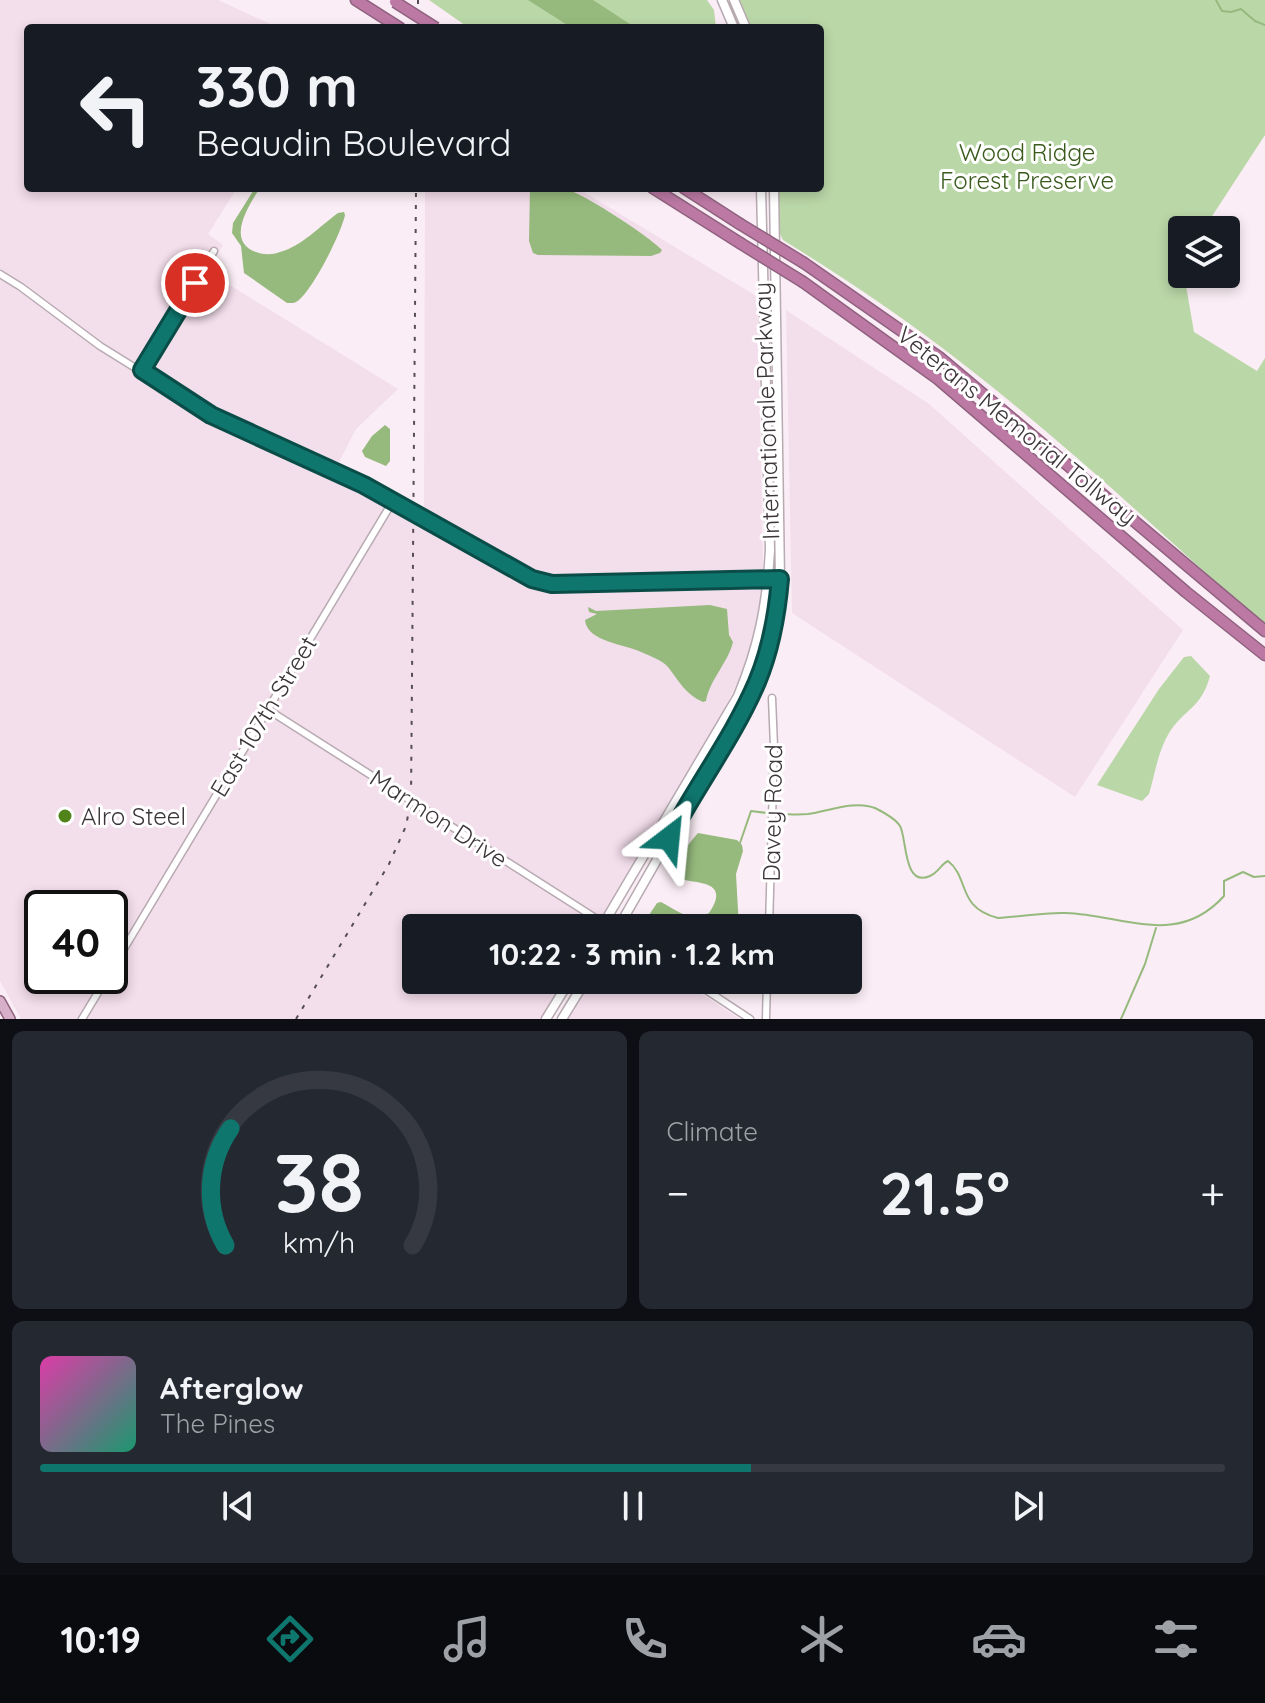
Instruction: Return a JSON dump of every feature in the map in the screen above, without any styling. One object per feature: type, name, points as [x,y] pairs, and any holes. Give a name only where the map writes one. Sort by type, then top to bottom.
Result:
[{"type":"highway","points":[[394,1],[430,24]]},
{"type":"highway","points":[[357,2],[394,24]]},
{"type":"highway","name":"Veterans Memorial Tollway","points":[[659,192],[803,282],[938,379],[1186,592],[1265,655]]},
{"type":"highway","name":"Veterans Memorial Tollway","points":[[690,192],[804,263],[939,357],[1265,631]]},
{"type":"main road","points":[[0,1001],[10,1019]]},
{"type":"street","points":[[722,0],[732,24]]},
{"type":"street","points":[[734,0],[744,24]]},
{"type":"street","name":"Internationale Parkway","points":[[612,914],[738,696],[761,629],[770,545],[761,192]]},
{"type":"street","name":"Internationale Parkway","points":[[626,914],[734,726],[758,679],[772,635],[780,579],[774,192]]},
{"type":"street","points":[[142,370],[214,251]]},
{"type":"street","points":[[0,274],[100,346],[211,415],[364,485],[532,579],[552,584],[780,579]]},
{"type":"street","name":"East 107th Street","points":[[128,942],[393,501]]},
{"type":"street","name":"Davey Road","points":[[769,914],[774,747],[772,698]]},
{"type":"street","name":"Marmon Drive","points":[[267,709],[586,914]]},
{"type":"street","name":"East 107th Street","points":[[82,1019],[97,994]]},
{"type":"street","points":[[546,1019],[561,994]]},
{"type":"street","points":[[562,1019],[577,994]]},
{"type":"street","points":[[712,994],[750,1019]]},
{"type":"street","points":[[766,1019],[767,994]]},
{"type":"shaded area","points":[[0,0],[218,0],[270,24],[24,24],[24,192],[234,192],[208,234],[223,245],[207,271],[398,389],[356,429],[336,468],[424,511],[425,192],[584,192],[758,297],[763,567],[758,623],[739,679],[715,728],[603,914],[402,914],[402,994],[556,994],[541,1019],[21,1019],[0,981]]},
{"type":"shaded area","points":[[528,0],[593,0],[630,24],[566,24]]},
{"type":"shaded area","points":[[252,192],[258,192],[242,222],[242,240],[247,247],[259,253],[271,254],[303,240],[338,213],[344,212],[345,215],[326,260],[312,284],[295,303],[287,303],[244,273],[241,246],[232,233],[233,223]]},
{"type":"shaded area","points":[[530,192],[574,192],[614,215],[662,250],[651,256],[538,255],[533,253],[529,241]]},
{"type":"shaded area","points":[[786,310],[929,404],[1183,630],[1075,797],[792,613]]},
{"type":"shaded area","points":[[385,425],[390,429],[390,461],[386,466],[365,457],[362,451],[372,436]]},
{"type":"shaded area","points":[[710,605],[727,609],[729,635],[733,642],[703,702],[687,692],[663,662],[599,638],[587,627],[585,620],[597,614],[589,612],[588,607],[596,611]]},
{"type":"shaded area","points":[[698,833],[737,840],[742,845],[736,874],[738,914],[707,914],[715,901],[713,888],[674,877]]},
{"type":"shaded area","points":[[661,902],[682,914],[650,914]]},
{"type":"shaded area","points":[[580,994],[702,994],[740,1019],[565,1019]]},
{"type":"green space","points":[[429,0],[707,0],[714,10],[716,24],[463,24]]},
{"type":"green space","name":"Wood Ridge Forest Preserve","points":[[739,0],[1265,0],[1265,135],[1212,216],[1168,216],[1168,288],[1186,288],[1194,332],[1257,371],[1265,358],[1265,626],[1006,398],[900,317],[783,240],[778,230],[777,192],[824,192],[824,24],[749,24]]},
{"type":"green space","points":[[1191,656],[1210,676],[1202,695],[1165,740],[1149,794],[1142,801],[1097,785],[1159,689],[1184,657]]},
{"type":"waterway","points":[[1216,0],[1222,11],[1241,9],[1265,25]]},
{"type":"waterway","points":[[777,814],[808,814],[851,806],[875,808],[900,826],[910,869],[915,875],[921,878],[930,876],[948,861],[976,907],[998,918],[1066,913],[1169,925],[1188,921],[1206,912],[1224,896],[1224,881],[1243,872],[1254,877],[1265,876]]},
{"type":"waterway","points":[[740,843],[751,811],[767,813]]},
{"type":"waterway","points":[[1121,1019],[1145,964],[1156,928]]},
{"type":"railway","points":[[418,0],[418,24]]},
{"type":"railway","points":[[296,1019],[389,864],[406,826],[411,800],[416,192]]},
{"type":"place","name":"Alro Steel","points":[[65,816]]},
{"type":"route","points":[[195,283],[142,370],[211,415],[364,485],[532,579],[552,584],[780,579],[772,635],[758,679],[669,838]]}]
